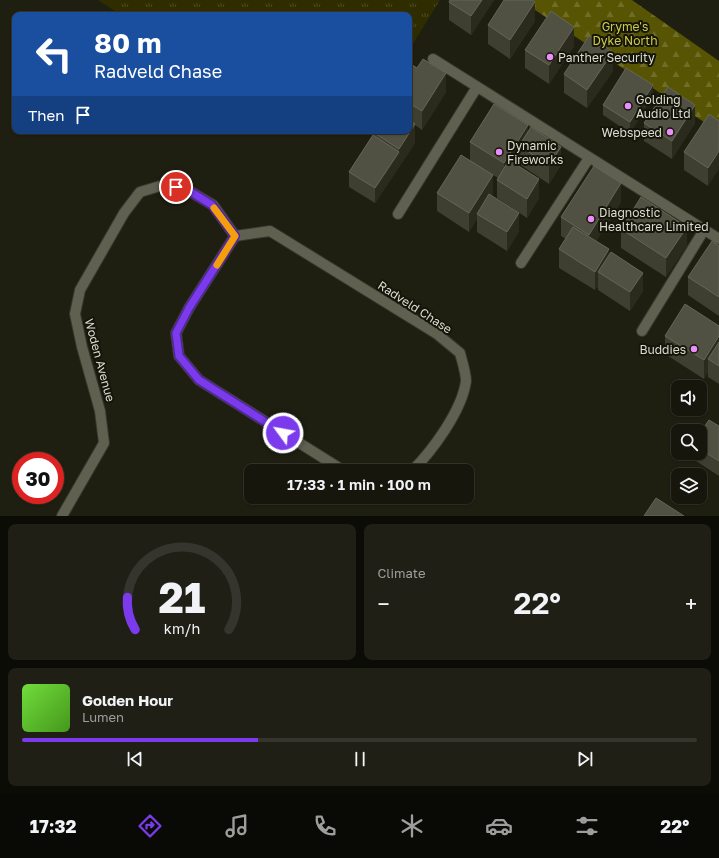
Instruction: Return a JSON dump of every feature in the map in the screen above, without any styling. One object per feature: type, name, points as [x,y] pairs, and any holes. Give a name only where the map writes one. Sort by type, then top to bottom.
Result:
[{"type":"street","points":[[433,59],[719,239]]},
{"type":"street","points":[[398,214],[476,87]]},
{"type":"street","points":[[521,263],[589,158]]},
{"type":"street","name":"Woden Avenue","points":[[62,516],[104,443],[100,411],[82,347],[75,314],[80,290],[124,213],[140,192],[160,186],[176,187],[191,192],[212,205],[235,236]]},
{"type":"street","points":[[642,330],[704,230]]},
{"type":"street","name":"Radveld Chase","points":[[235,236],[270,231],[437,334],[460,353],[466,380],[454,415],[426,456],[419,464]]},
{"type":"street","points":[[235,236],[189,308],[176,333],[179,356],[199,380],[333,464]]},
{"type":"green space","points":[[98,0],[440,0],[412,45],[412,12],[116,12]]},
{"type":"green space","name":"Gryme's Dyke North","points":[[520,0],[632,0],[719,61],[719,132]]},
{"type":"building","points":[[450,0],[482,0],[471,16],[449,2]]},
{"type":"building","points":[[504,0],[532,0],[535,2],[510,40],[488,25]]},
{"type":"building","points":[[551,11],[574,27],[549,65],[525,50]]},
{"type":"building","points":[[589,36],[613,52],[587,90],[564,74]]},
{"type":"building","points":[[423,59],[446,73],[422,111],[412,105],[412,65],[417,68]]},
{"type":"building","name":"Golding Audio Ltd","points":[[626,68],[653,85],[630,122],[603,105]]},
{"type":"building","points":[[668,87],[695,105],[672,141],[644,123]]},
{"type":"building","points":[[494,104],[528,125],[504,163],[470,142]]},
{"type":"building","points":[[709,114],[719,121],[719,151],[708,168],[684,152]]},
{"type":"building","points":[[412,122],[415,124],[412,129]]},
{"type":"building","points":[[531,127],[561,147],[549,165],[519,146]]},
{"type":"building","points":[[376,134],[409,134],[399,149]]},
{"type":"building","points":[[373,135],[399,152],[375,188],[349,172]]},
{"type":"building","points":[[461,155],[493,175],[469,213],[437,193]]},
{"type":"building","points":[[509,160],[539,179],[527,199],[497,180]]},
{"type":"building","points":[[594,166],[621,183],[589,235],[561,217]]},
{"type":"building","points":[[489,194],[519,213],[507,232],[477,214]]},
{"type":"building","points":[[641,197],[687,227],[666,258],[621,229]]},
{"type":"building","points":[[573,227],[609,249],[595,272],[559,249]]},
{"type":"building","points":[[712,241],[719,246],[719,297],[688,277]]},
{"type":"building","points":[[611,252],[643,273],[630,292],[598,272]]},
{"type":"building","points":[[685,304],[719,326],[719,336],[704,360],[665,336]]},
{"type":"building","points":[[719,342],[719,366],[708,359]]},
{"type":"building","points":[[709,420],[719,426],[719,461],[707,453],[706,424]]},
{"type":"building","points":[[656,498],[684,516],[644,516]]},
{"type":"slow traffic","points":[[214,208],[235,236],[217,265]]},
{"type":"place","name":"Panther Security","points":[[550,57]]},
{"type":"place","name":"Golding Audio Ltd","points":[[628,106]]},
{"type":"place","name":"Webspeed","points":[[670,132]]},
{"type":"place","name":"Dynamic Fireworks","points":[[499,152]]},
{"type":"place","name":"Diagnostic Healthcare Limited","points":[[591,219]]},
{"type":"place","name":"Buddies","points":[[694,349]]},
{"type":"route","points":[[176,187],[191,192],[212,205],[235,236],[189,308],[176,333],[179,356],[199,380],[283,433]]}]
